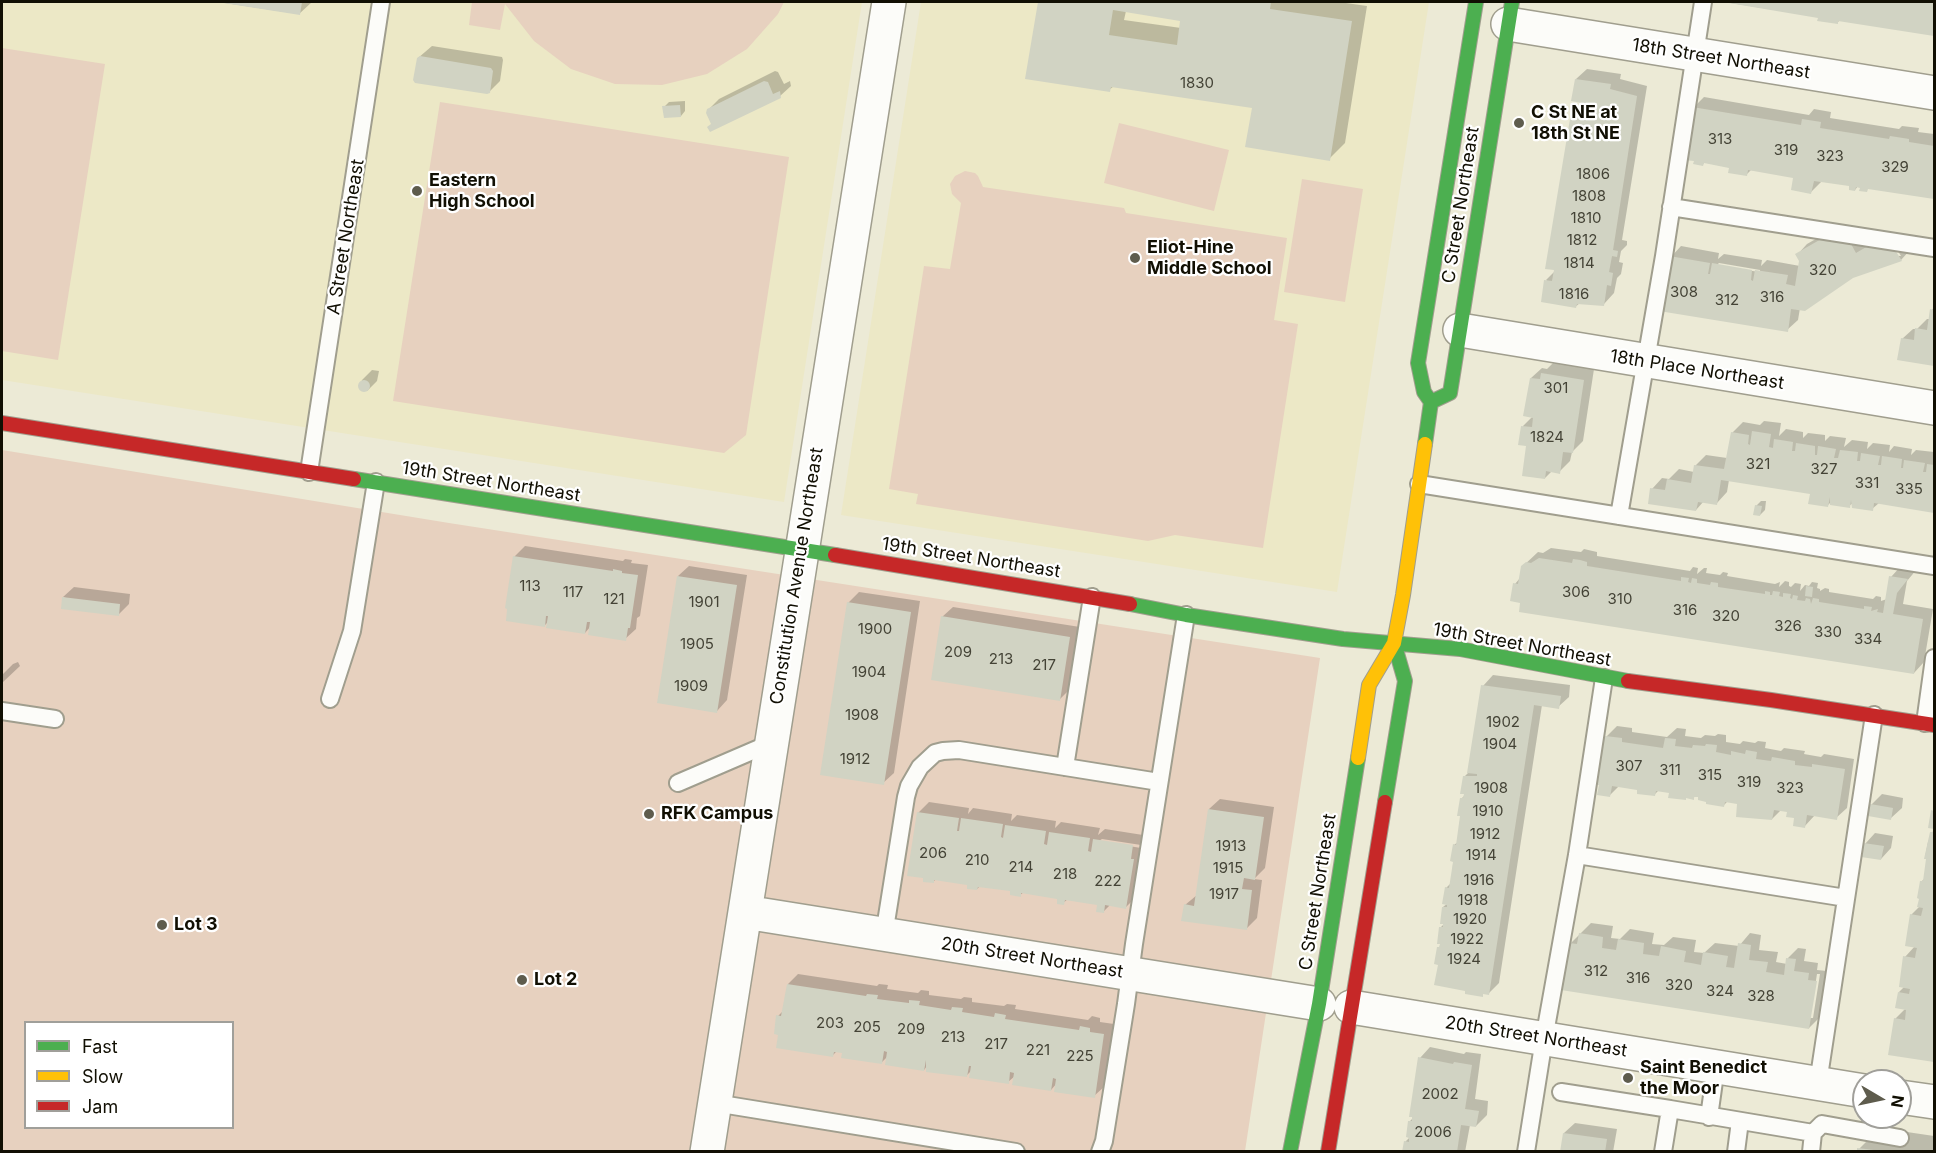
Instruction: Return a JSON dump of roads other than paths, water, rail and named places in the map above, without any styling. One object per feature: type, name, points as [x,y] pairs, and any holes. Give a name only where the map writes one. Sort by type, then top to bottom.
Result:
[{"type":"main road","name":"C Street Northeast","points":[[1290,1152],[1319,1004],[1369,685],[1394,643],[1431,402],[1424,392],[1418,363],[1476,2]]},
{"type":"main road","name":"C Street Northeast","points":[[1431,402],[1450,393],[1510,13]]},
{"type":"main road","name":"19th Street Northeast","points":[[2,423],[802,549],[1092,597],[1186,615],[1343,639],[1460,649],[1604,678],[1930,724]]},
{"type":"main road","name":"C Street Northeast","points":[[1328,1152],[1405,681],[1394,643]]},
{"type":"street","name":"Constitution Avenue Northeast","points":[[707,1152],[889,2]]},
{"type":"street","name":"18th Street Northeast","points":[[1510,13],[1694,55],[1935,93]]},
{"type":"street","name":"18th Place Northeast","points":[[1460,330],[1935,408]]},
{"type":"street","name":"20th Street Northeast","points":[[745,912],[1319,1004]]},
{"type":"street","name":"20th Street Northeast","points":[[1351,1007],[1852,1089]]},
{"type":"street","points":[[1912,1099],[1935,1102]]},
{"type":"lane","name":"A Street Northeast","points":[[309,472],[381,2]]},
{"type":"lane","points":[[1619,516],[1703,2]]},
{"type":"lane","points":[[1671,207],[1935,249]]},
{"type":"lane","points":[[330,699],[352,632],[376,483]]},
{"type":"lane","points":[[1419,484],[1935,566]]},
{"type":"lane","points":[[1065,767],[1092,597]]},
{"type":"lane","points":[[1100,1152],[1104,1141],[1186,615]]},
{"type":"lane","points":[[1930,724],[1935,658]]},
{"type":"lane","points":[[1526,1152],[1577,855],[1604,678]]},
{"type":"lane","points":[[2,711],[55,719]]},
{"type":"lane","points":[[1818,1083],[1874,715]]},
{"type":"lane","points":[[678,783],[771,743]]},
{"type":"lane","points":[[884,935],[906,797],[914,776],[926,759],[935,753],[951,750],[1159,782]]},
{"type":"lane","points":[[1577,855],[1846,898]]},
{"type":"lane","points":[[1709,1117],[1716,1067]]},
{"type":"lane","points":[[1561,1092],[1813,1133]]},
{"type":"lane","points":[[715,1103],[1016,1152]]},
{"type":"lane","points":[[1663,1152],[1670,1109]]},
{"type":"lane","points":[[1736,1152],[1740,1121]]},
{"type":"lane","points":[[1811,1152],[1813,1133],[1822,1124],[1900,1138]]},
{"type":"place","name":"C St NE at 18th St NE","points":[[1519,123]]},
{"type":"place","name":"Eastern High School","points":[[417,191]]},
{"type":"place","name":"Eliot-Hine Middle School","points":[[1135,258]]},
{"type":"place","name":"RFK Campus","points":[[649,814]]},
{"type":"place","name":"Lot 3","points":[[162,925]]},
{"type":"place","name":"Lot 2","points":[[522,980]]},
{"type":"place","name":"Saint Benedict the Moor","points":[[1628,1078]]}]
